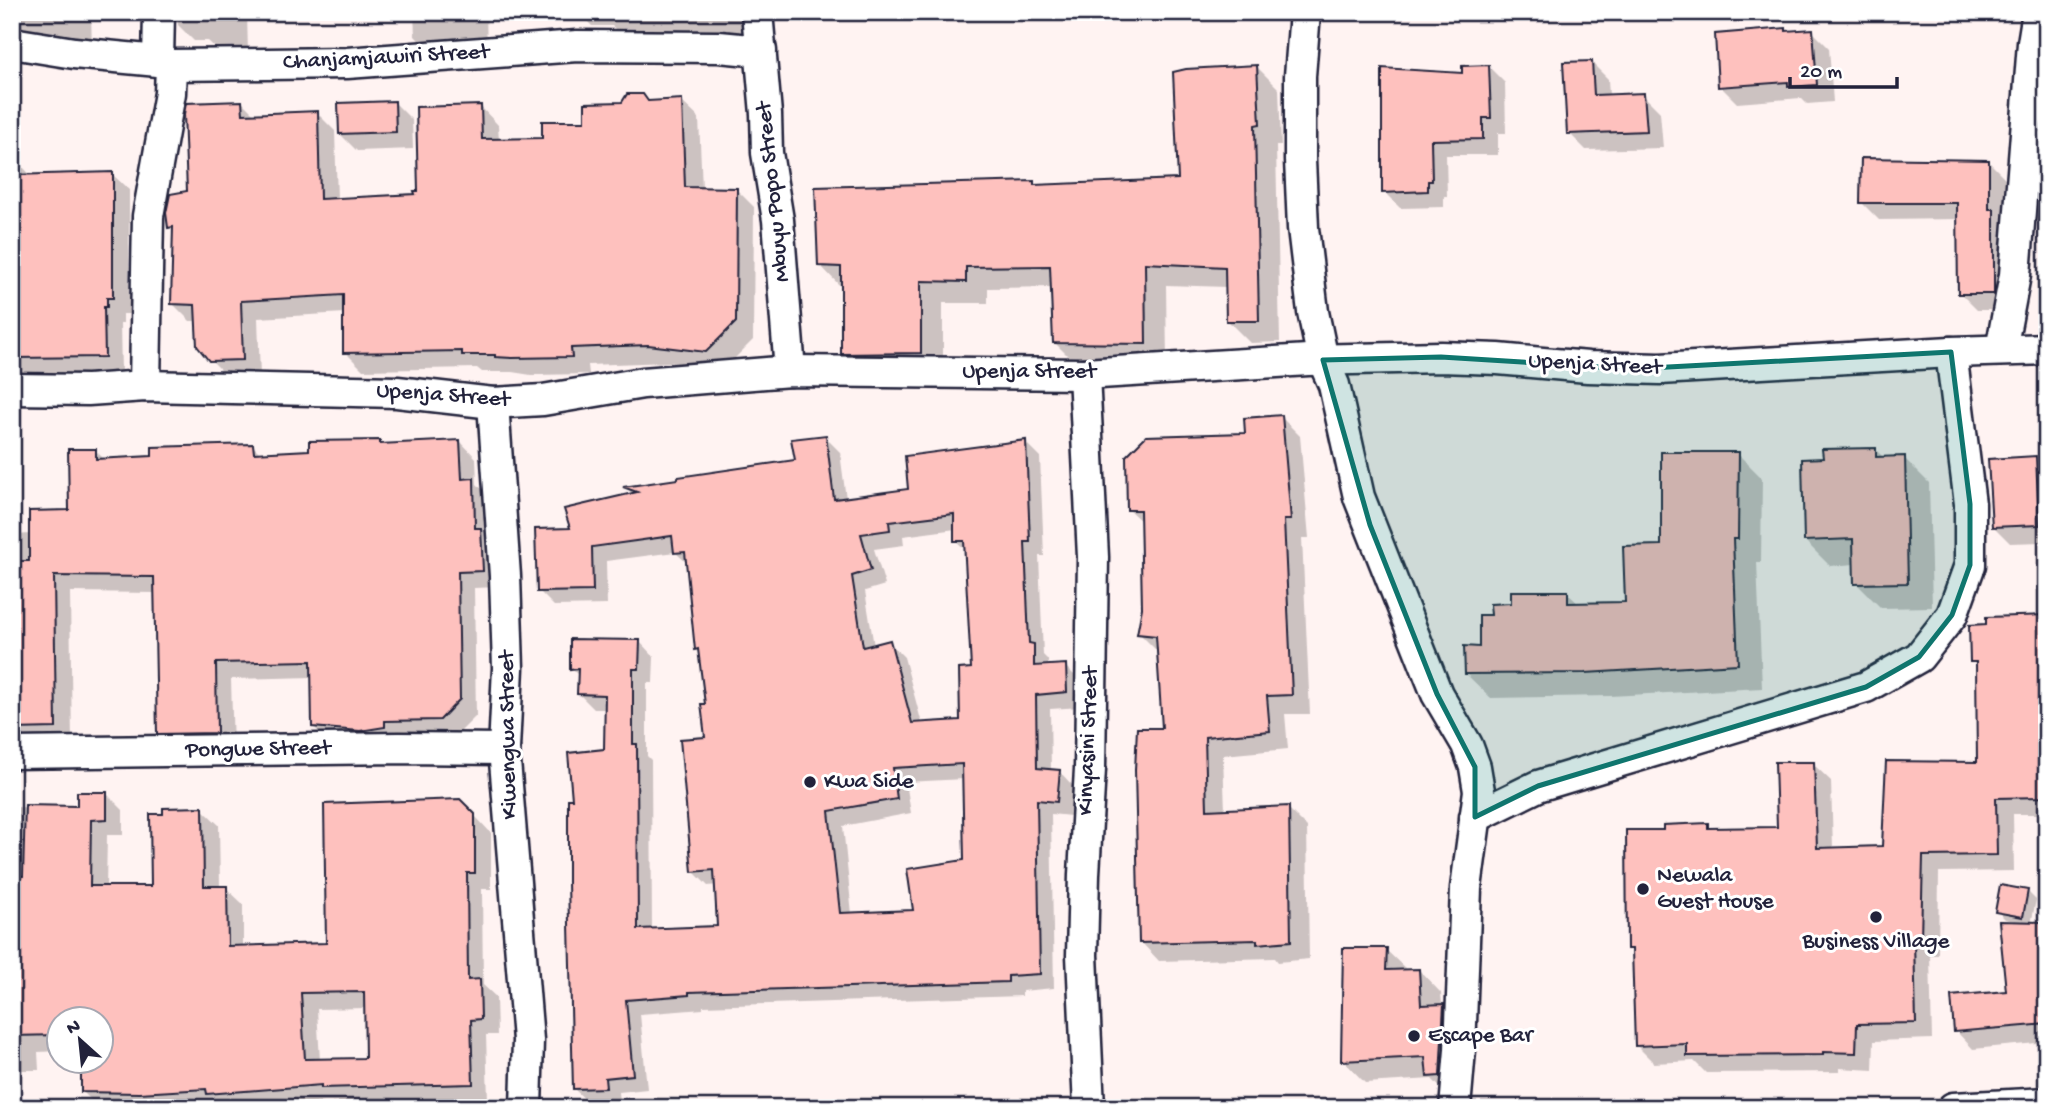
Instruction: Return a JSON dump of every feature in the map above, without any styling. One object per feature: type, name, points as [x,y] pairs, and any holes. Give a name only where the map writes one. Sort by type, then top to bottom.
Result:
[{"type":"street","points":[[145,386],[148,216],[170,93],[159,12]]},
{"type":"street","name":"Mbuyu Popo Street","points":[[757,12],[767,153],[778,220],[790,371]]},
{"type":"street","points":[[1305,12],[1300,76],[1300,160],[1303,228],[1312,313],[1323,360],[1334,385],[1350,461],[1366,515],[1437,694],[1463,738],[1475,767],[1479,791],[1466,888],[1455,1108]]},
{"type":"street","points":[[2001,350],[2015,275],[2033,43],[2038,12]]},
{"type":"street","name":"Chanjamjawiri Street","points":[[12,43],[164,63],[347,63],[577,46],[719,47],[761,51]]},
{"type":"street","name":"Upenja Street","points":[[12,389],[88,390],[145,386],[397,392],[493,403],[543,400],[643,383],[790,371],[1084,374],[1323,360],[1441,357],[1660,369],[2047,349]]},
{"type":"street","points":[[1475,817],[1538,786],[1866,687],[1919,657],[1952,615],[1970,565],[1970,504],[1951,352]]},
{"type":"street","name":"Kinyasini Street","points":[[1084,374],[1093,557],[1090,769],[1082,955],[1089,1108]]},
{"type":"street","name":"Kiwengwa Street","points":[[493,403],[505,576],[508,668],[505,749],[528,1040],[526,1108]]},
{"type":"street","name":"Pongwe Street","points":[[12,753],[505,749]]},
{"type":"street","points":[[1953,1108],[2047,1103]]},
{"type":"highlighted area","points":[[1951,352],[1970,504],[1970,565],[1952,615],[1919,657],[1866,687],[1538,786],[1475,817],[1475,767],[1437,694],[1370,525],[1323,360],[1441,357],[1631,369]]},
{"type":"building","points":[[1786,28],[1786,31],[1813,29],[1817,85],[1788,87],[1788,82],[1718,87],[1715,34]]},
{"type":"building","points":[[1592,61],[1594,95],[1644,93],[1647,131],[1567,134],[1563,62]]},
{"type":"building","points":[[1257,65],[1260,124],[1255,125],[1259,321],[1226,321],[1225,267],[1145,263],[1146,344],[1053,343],[1050,266],[966,267],[966,282],[921,281],[921,353],[841,354],[841,267],[818,266],[815,187],[1034,181],[1034,185],[1178,179],[1173,72]]},
{"type":"building","points":[[1489,65],[1491,118],[1483,118],[1483,139],[1431,140],[1432,181],[1428,181],[1428,191],[1382,193],[1382,68],[1462,73],[1462,66]]},
{"type":"building","points":[[627,94],[643,94],[648,101],[682,99],[685,187],[737,188],[736,322],[706,352],[648,345],[571,348],[572,357],[512,358],[462,355],[462,351],[343,353],[343,295],[241,301],[243,360],[209,361],[197,346],[195,305],[171,304],[173,227],[168,228],[166,213],[170,194],[187,191],[184,114],[186,103],[242,101],[243,114],[318,111],[320,199],[415,194],[414,191],[418,191],[416,107],[481,105],[482,139],[542,138],[542,121],[585,121],[585,103],[622,102]]},
{"type":"building","points":[[395,101],[396,132],[339,134],[338,103]]},
{"type":"building","points":[[1861,158],[1989,160],[1989,209],[1994,209],[1994,294],[1958,294],[1957,203],[1860,203]]},
{"type":"building","points":[[113,172],[113,298],[107,298],[107,307],[104,307],[105,357],[12,358],[12,175]]},
{"type":"building","points":[[1282,415],[1291,520],[1284,520],[1292,695],[1267,696],[1270,731],[1205,737],[1207,810],[1289,806],[1291,941],[1257,944],[1257,940],[1139,943],[1135,770],[1137,728],[1162,728],[1156,636],[1137,634],[1142,608],[1140,510],[1127,510],[1126,456],[1146,436],[1245,433],[1244,418]]},
{"type":"building","points":[[826,435],[834,499],[908,489],[905,456],[1026,440],[1030,542],[1025,542],[1029,643],[1034,644],[1034,666],[1066,664],[1067,692],[1036,695],[1037,768],[1060,770],[1057,802],[1037,800],[1040,974],[1008,976],[1008,982],[689,992],[689,995],[626,1000],[633,1075],[605,1078],[606,1088],[573,1089],[568,882],[568,799],[572,799],[568,753],[604,749],[605,695],[577,694],[578,669],[570,670],[570,639],[640,640],[639,669],[633,669],[633,744],[637,744],[638,929],[717,926],[714,870],[692,872],[680,739],[705,737],[701,704],[705,704],[698,649],[695,650],[685,552],[674,553],[672,536],[592,547],[593,591],[537,592],[535,529],[570,528],[564,509],[637,492],[623,487],[795,460],[791,439]],"holes":[[[954,514],[954,541],[964,541],[971,668],[959,669],[960,720],[912,723],[890,640],[863,647],[852,576],[871,570],[861,534],[890,530],[889,522]],[[962,764],[964,860],[907,869],[913,910],[840,913],[829,811],[897,799],[893,768]]]},
{"type":"building","points":[[380,440],[380,444],[460,440],[462,479],[474,478],[475,528],[481,528],[483,571],[458,572],[460,699],[440,720],[385,721],[385,727],[360,731],[312,727],[311,661],[216,663],[217,733],[157,734],[154,577],[54,576],[56,728],[12,729],[12,561],[29,561],[29,511],[69,510],[68,449],[96,449],[96,459],[152,456],[152,447],[253,444],[254,453],[309,450],[309,441]]},
{"type":"building","points":[[1876,448],[1876,457],[1905,456],[1908,583],[1854,584],[1853,539],[1804,541],[1802,459],[1823,458],[1822,449]]},
{"type":"building","points":[[1661,452],[1739,452],[1738,539],[1733,539],[1738,664],[1585,673],[1465,674],[1464,646],[1479,647],[1479,615],[1491,615],[1490,604],[1511,603],[1511,591],[1568,591],[1568,603],[1625,602],[1623,546],[1661,545]]},
{"type":"building","points":[[2036,456],[2039,525],[1992,527],[1988,459]]},
{"type":"building","points":[[2047,615],[2047,797],[1996,798],[1997,855],[1923,856],[1921,939],[1914,939],[1916,1023],[1857,1024],[1856,1053],[1687,1056],[1687,1044],[1635,1046],[1632,949],[1627,949],[1626,830],[1663,830],[1663,825],[1708,823],[1708,828],[1777,827],[1775,762],[1814,762],[1817,848],[1882,846],[1886,761],[1977,762],[1976,662],[1970,662],[1969,625],[1986,624],[1986,617]]},
{"type":"building","points":[[77,792],[107,792],[107,819],[91,820],[90,886],[151,886],[150,814],[163,814],[163,808],[203,807],[204,886],[227,886],[228,946],[326,943],[324,804],[460,799],[475,814],[475,873],[467,873],[468,980],[480,979],[481,1019],[471,1020],[473,1084],[321,1088],[321,1085],[207,1094],[206,1089],[139,1093],[81,1092],[81,1074],[116,1074],[116,1004],[46,1004],[46,1035],[12,1036],[12,876],[23,876],[25,805],[77,806]],"holes":[[[364,992],[365,1058],[305,1059],[301,993]]]},
{"type":"building","points":[[2000,885],[2028,890],[2023,917],[1995,912]]},
{"type":"building","points":[[1999,921],[2047,922],[2047,1024],[1954,1032],[1951,996],[2006,991]]},
{"type":"building","points":[[1343,948],[1387,948],[1386,970],[1419,969],[1421,1005],[1444,1004],[1440,1076],[1427,1077],[1425,1057],[1341,1061]]},
{"type":"place","name":"Kwa Side","points":[[810,782]]},
{"type":"place","name":"Newala Guest House","points":[[1643,889]]},
{"type":"place","name":"Business Village","points":[[1876,917]]},
{"type":"place","name":"Escape Bar","points":[[1414,1036]]}]
